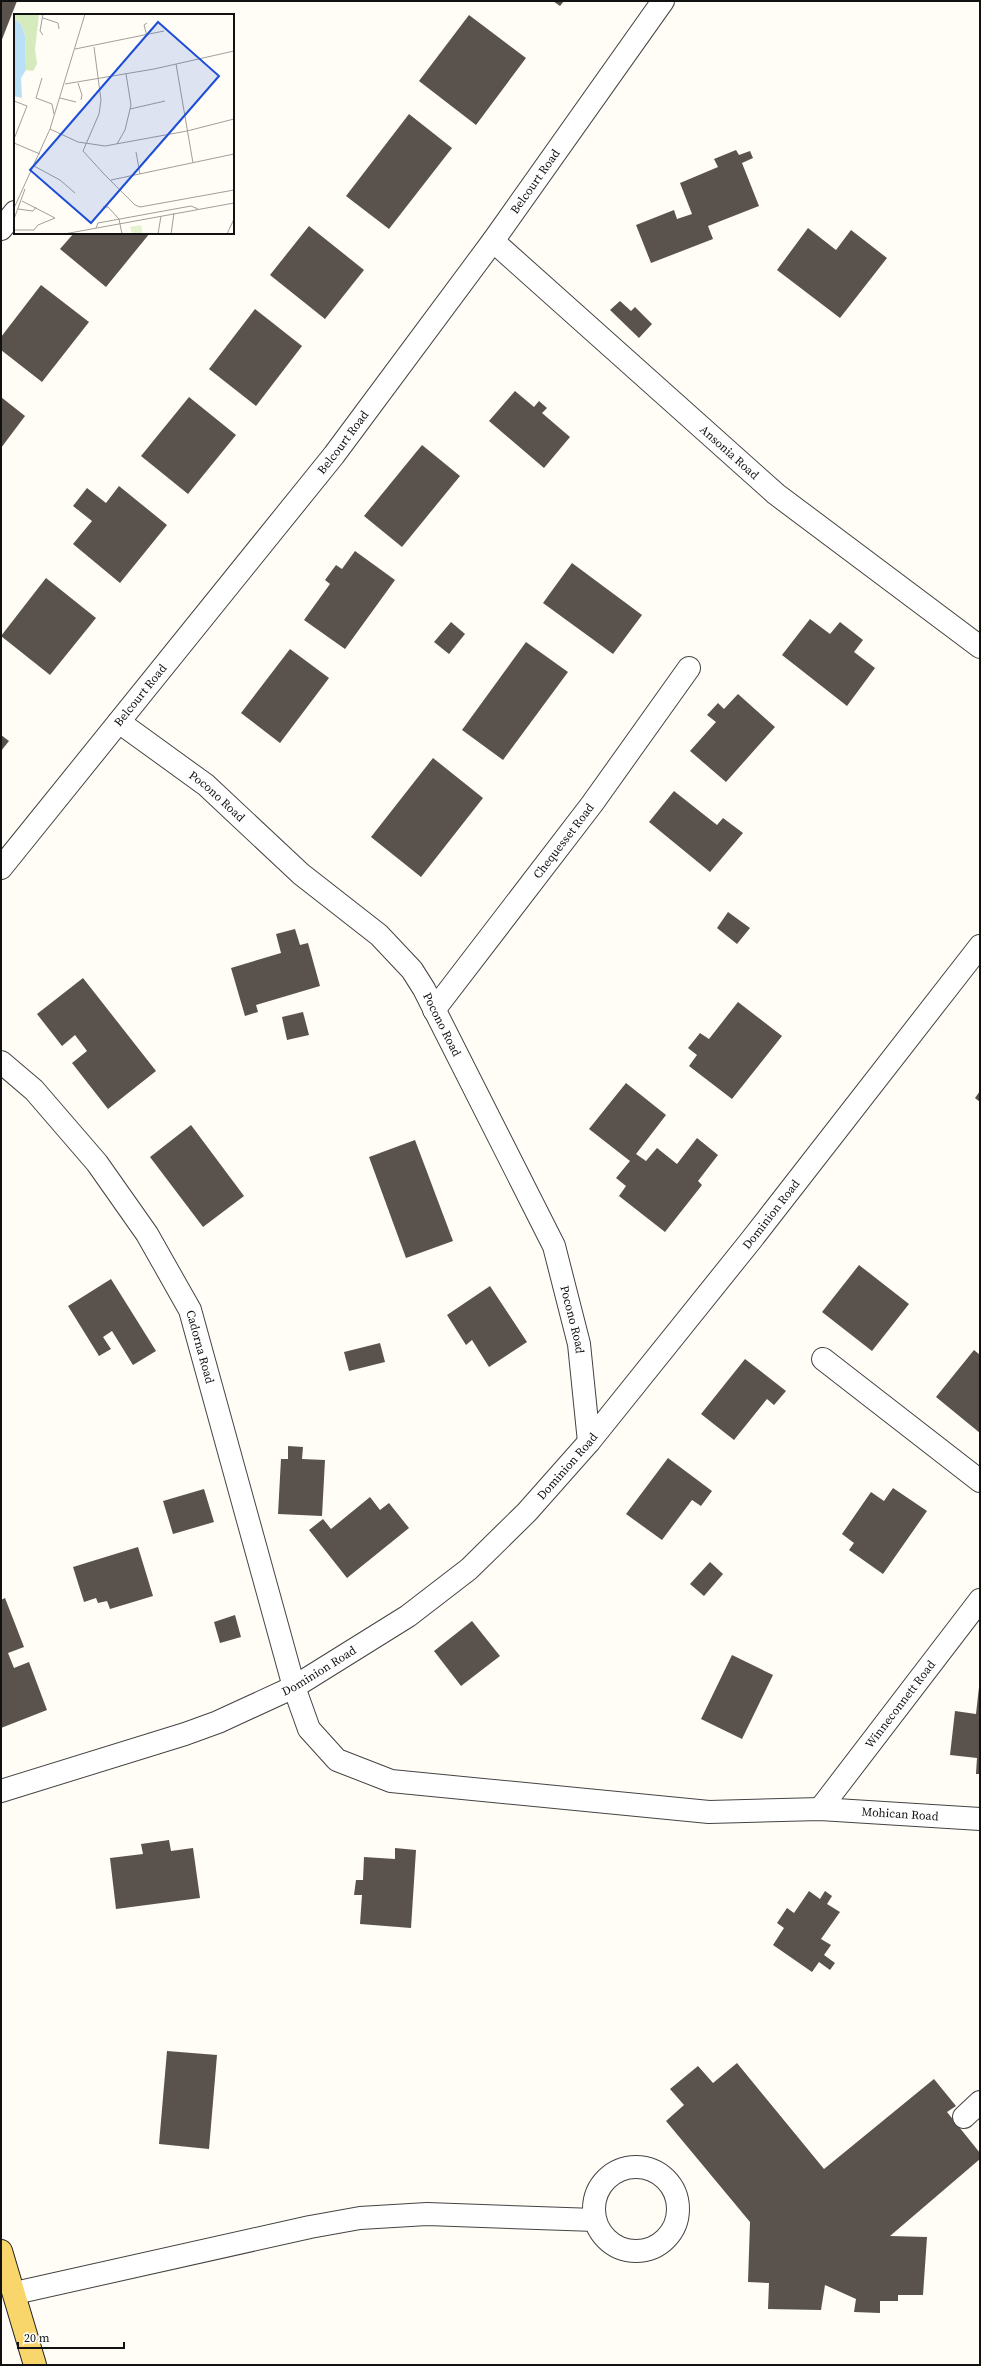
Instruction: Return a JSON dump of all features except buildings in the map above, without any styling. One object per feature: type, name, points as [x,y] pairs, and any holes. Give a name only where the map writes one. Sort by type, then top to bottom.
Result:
[{"type":"main road","points":[[1,2251],[15,2293],[35,2365]]},
{"type":"street","name":"Belcourt Road","points":[[1,868],[334,455],[493,241],[663,1]]},
{"type":"street","name":"Ansonia Road","points":[[493,241],[776,494],[980,647]]},
{"type":"street","name":"Chequesset Road","points":[[434,1010],[592,804],[689,668]]},
{"type":"street","name":"Pocono Road","points":[[119,722],[206,785],[301,874],[379,935],[412,970],[434,1010],[554,1246],[580,1344],[589,1442]]},
{"type":"street","name":"Dominion Road","points":[[1,1791],[185,1734],[218,1722],[294,1687],[408,1616],[442,1592],[485,1554],[527,1512],[589,1442],[752,1239],[980,946]]},
{"type":"street","name":"Cadorna Road","points":[[1,1062],[34,1090],[98,1163],[147,1234],[190,1310],[294,1687],[309,1729],[337,1760],[391,1781],[709,1812],[820,1809]]},
{"type":"street","points":[[824,1359],[980,1481]]},
{"type":"street","name":"Winneconnett Road","points":[[820,1809],[980,1600]]},
{"type":"street","name":"Mohican Road","points":[[820,1809],[980,1819]]},
{"type":"street","points":[[964,2117],[980,2102]]},
{"type":"street","points":[[15,2293],[310,2227],[360,2218],[426,2214],[595,2220]]}]
